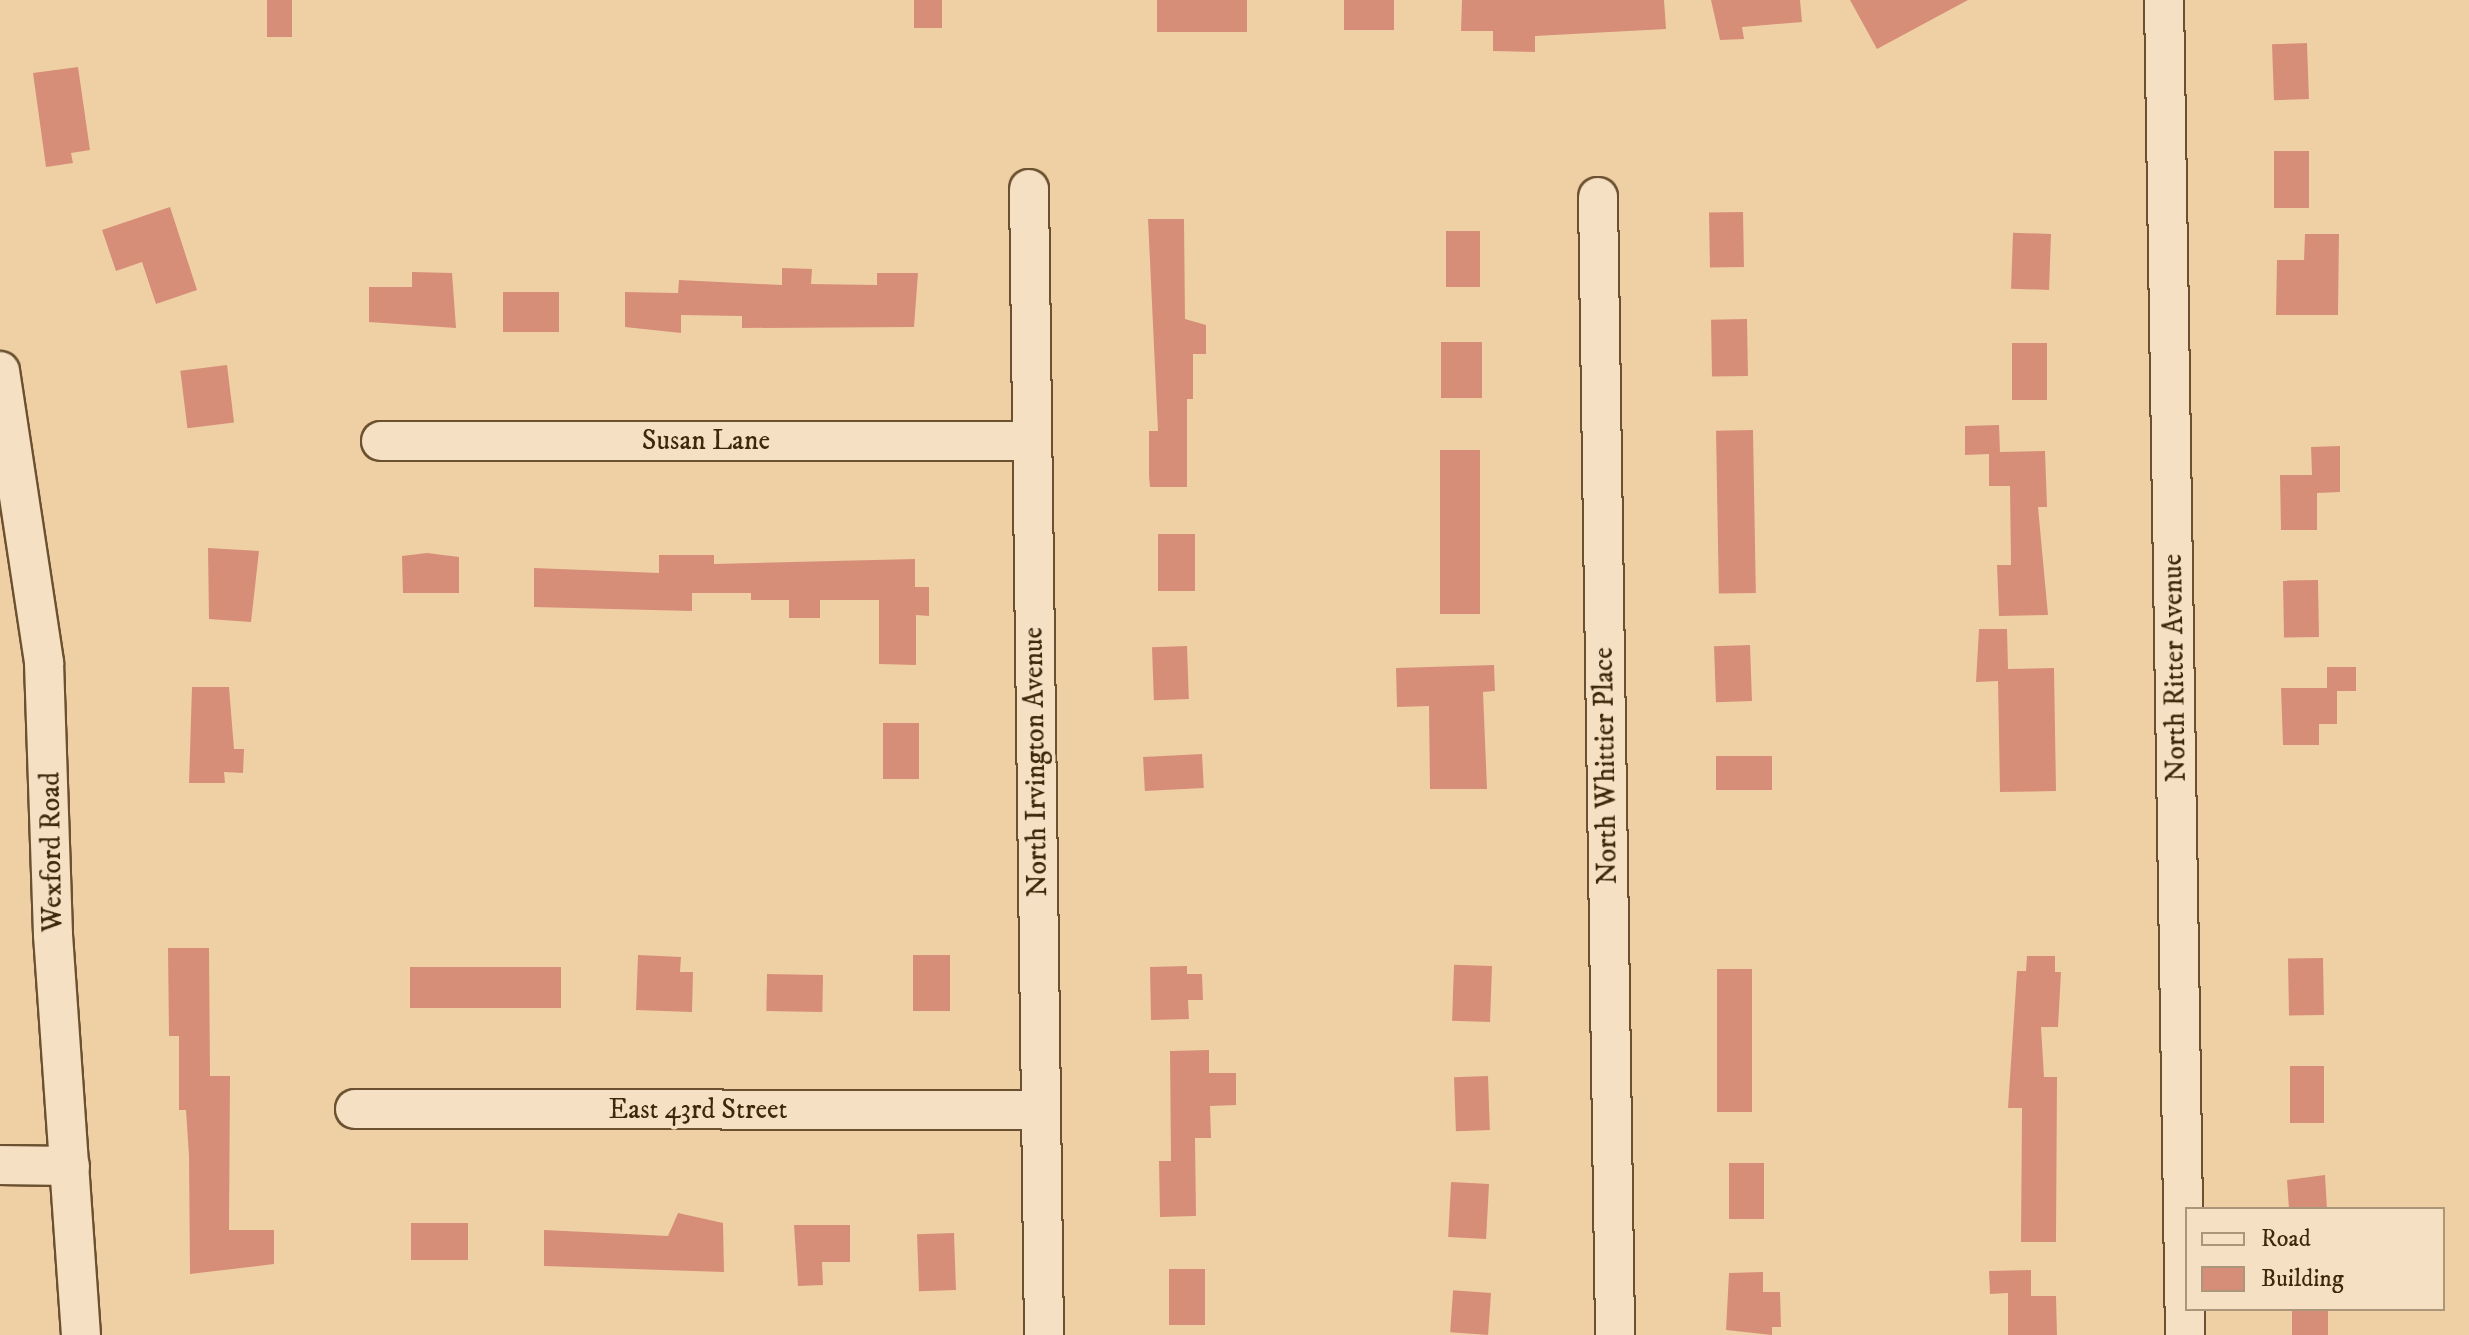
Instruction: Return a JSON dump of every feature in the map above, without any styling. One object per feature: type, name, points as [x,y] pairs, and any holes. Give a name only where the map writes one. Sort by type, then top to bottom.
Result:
[{"type":"street","name":"North Ritter Avenue","points":[[2164,0],[2185,1335]]},
{"type":"street","name":"North Irvington Avenue","points":[[1029,189],[1044,1335]]},
{"type":"street","name":"North Whittier Place","points":[[1598,197],[1615,1335]]},
{"type":"street","name":"Wexford Road","points":[[0,371],[9,463],[45,678],[81,1335]]},
{"type":"street","name":"Susan Lane","points":[[381,441],[1032,441]]},
{"type":"street","name":"East 43rd Street","points":[[355,1109],[1041,1110]]},
{"type":"street","points":[[0,1165],[70,1166]]},
{"type":"building","points":[[267,0],[292,0],[292,37],[267,37]]},
{"type":"building","points":[[914,0],[942,0],[942,28],[914,28]]},
{"type":"building","points":[[1157,0],[1247,0],[1247,32],[1157,32]]},
{"type":"building","points":[[1344,0],[1394,0],[1394,30],[1344,30]]},
{"type":"building","points":[[1462,0],[1664,0],[1666,29],[1535,36],[1535,52],[1493,51],[1493,31],[1461,31]]},
{"type":"building","points":[[1711,0],[1800,0],[1802,22],[1742,27],[1744,39],[1720,40]]},
{"type":"building","points":[[1850,0],[1968,0],[1877,49]]},
{"type":"building","points":[[2307,43],[2309,99],[2274,100],[2272,44]]},
{"type":"building","points":[[78,67],[90,150],[71,153],[73,163],[46,167],[33,73]]},
{"type":"building","points":[[2274,151],[2309,151],[2309,208],[2274,208]]},
{"type":"building","points":[[170,207],[197,290],[156,304],[142,262],[116,271],[102,230]]},
{"type":"building","points":[[1743,212],[1744,267],[1710,268],[1709,213]]},
{"type":"building","points":[[1148,219],[1184,219],[1185,319],[1206,325],[1206,354],[1193,354],[1193,399],[1187,399],[1187,487],[1150,487],[1149,431],[1158,431]]},
{"type":"building","points":[[1446,231],[1480,231],[1480,287],[1446,287]]},
{"type":"building","points":[[2013,233],[2051,234],[2049,290],[2011,289]]},
{"type":"building","points":[[2305,234],[2339,234],[2338,315],[2276,315],[2277,260],[2304,260]]},
{"type":"building","points":[[782,268],[812,269],[811,284],[877,285],[877,273],[918,273],[914,327],[742,328],[742,316],[681,315],[681,333],[625,327],[625,292],[678,293],[679,280],[782,285]]},
{"type":"building","points":[[412,272],[452,273],[456,328],[369,322],[369,287],[412,287]]},
{"type":"building","points":[[503,292],[559,292],[559,332],[503,332]]},
{"type":"building","points":[[1747,319],[1748,376],[1712,377],[1711,320]]},
{"type":"building","points":[[1441,342],[1482,342],[1482,398],[1441,398]]},
{"type":"building","points":[[2012,343],[2047,343],[2047,400],[2012,400]]},
{"type":"building","points":[[227,365],[234,423],[187,428],[180,371]]},
{"type":"building","points":[[1999,425],[2000,452],[2045,451],[2047,507],[2038,507],[2048,615],[1999,616],[1997,565],[2011,565],[2010,486],[1989,486],[1989,454],[1965,455],[1965,426]]},
{"type":"building","points":[[1753,430],[1756,593],[1719,594],[1716,431]]},
{"type":"building","points":[[2340,446],[2340,492],[2317,493],[2317,530],[2281,530],[2280,475],[2312,475],[2311,447]]},
{"type":"building","points":[[1440,450],[1480,450],[1480,614],[1440,614]]},
{"type":"building","points":[[1158,534],[1195,534],[1195,591],[1158,591]]},
{"type":"building","points":[[208,548],[259,551],[251,622],[209,619]]},
{"type":"building","points":[[427,553],[459,557],[459,593],[403,593],[402,556]]},
{"type":"building","points":[[659,555],[714,555],[714,564],[915,559],[915,587],[929,587],[929,616],[916,615],[916,665],[879,664],[879,600],[820,600],[820,618],[789,618],[789,600],[751,600],[751,593],[692,593],[692,611],[534,607],[534,568],[659,573]]},
{"type":"building","points":[[2318,580],[2319,637],[2284,638],[2283,581]]},
{"type":"building","points":[[1979,629],[2007,629],[2008,669],[2054,668],[2056,791],[2000,792],[1998,681],[1976,682]]},
{"type":"building","points":[[1750,645],[1752,701],[1716,702],[1714,646]]},
{"type":"building","points":[[1187,646],[1189,699],[1154,700],[1152,647]]},
{"type":"building","points":[[1494,665],[1495,691],[1483,692],[1487,789],[1430,789],[1429,706],[1397,707],[1396,668]]},
{"type":"building","points":[[2327,667],[2356,667],[2356,691],[2337,691],[2337,724],[2319,724],[2319,745],[2283,745],[2281,688],[2327,688]]},
{"type":"building","points":[[192,687],[229,687],[234,749],[244,749],[243,773],[224,772],[225,783],[189,783]]},
{"type":"building","points":[[883,723],[919,723],[919,779],[883,779]]},
{"type":"building","points":[[1202,754],[1204,788],[1145,791],[1143,757]]},
{"type":"building","points":[[1716,756],[1772,756],[1772,790],[1716,790]]},
{"type":"building","points":[[168,948],[209,948],[210,1076],[230,1076],[229,1230],[274,1230],[274,1264],[190,1274],[186,1110],[179,1110],[179,1036],[169,1036]]},
{"type":"building","points":[[638,955],[681,957],[680,972],[693,972],[692,1012],[636,1010]]},
{"type":"building","points":[[913,955],[950,955],[950,1011],[913,1011]]},
{"type":"building","points":[[2027,956],[2055,956],[2055,972],[2061,972],[2058,1027],[2041,1027],[2044,1077],[2057,1077],[2056,1242],[2021,1242],[2022,1108],[2008,1108],[2017,971],[2026,971]]},
{"type":"building","points":[[2323,958],[2324,1015],[2289,1016],[2288,959]]},
{"type":"building","points":[[1454,965],[1492,966],[1490,1022],[1452,1021]]},
{"type":"building","points":[[1187,966],[1187,974],[1202,974],[1203,1000],[1188,1000],[1189,1019],[1151,1020],[1150,967]]},
{"type":"building","points":[[410,967],[561,967],[561,1008],[410,1008]]},
{"type":"building","points":[[1717,969],[1752,969],[1752,1112],[1717,1112]]},
{"type":"building","points":[[767,974],[823,975],[822,1012],[766,1011]]},
{"type":"building","points":[[1209,1050],[1209,1073],[1236,1073],[1236,1105],[1210,1106],[1211,1138],[1195,1138],[1196,1216],[1160,1217],[1159,1161],[1171,1161],[1170,1051]]},
{"type":"building","points":[[2290,1066],[2324,1066],[2324,1123],[2290,1123]]},
{"type":"building","points":[[1488,1076],[1490,1130],[1456,1131],[1454,1077]]},
{"type":"building","points":[[1729,1163],[1764,1163],[1764,1219],[1729,1219]]},
{"type":"building","points":[[2325,1175],[2327,1207],[2289,1207],[2287,1180]]},
{"type":"building","points":[[1451,1182],[1489,1184],[1486,1239],[1448,1237]]},
{"type":"building","points":[[678,1213],[723,1223],[724,1272],[544,1266],[544,1230],[668,1236]]},
{"type":"building","points":[[411,1223],[468,1223],[468,1260],[411,1260]]},
{"type":"building","points":[[794,1225],[850,1225],[850,1262],[822,1262],[823,1285],[798,1286]]},
{"type":"building","points":[[954,1233],[956,1290],[919,1291],[917,1234]]},
{"type":"building","points":[[1169,1269],[1205,1269],[1205,1325],[1169,1325]]},
{"type":"building","points":[[2031,1270],[2031,1296],[2056,1296],[2057,1335],[2008,1335],[2008,1293],[1990,1294],[1989,1271]]},
{"type":"building","points":[[1763,1272],[1763,1292],[1780,1292],[1781,1327],[1772,1327],[1772,1335],[1726,1330],[1729,1273]]},
{"type":"building","points":[[1453,1290],[1491,1293],[1488,1335],[1450,1332]]},
{"type":"building","points":[[2292,1311],[2328,1311],[2328,1335],[2292,1335]]}]
